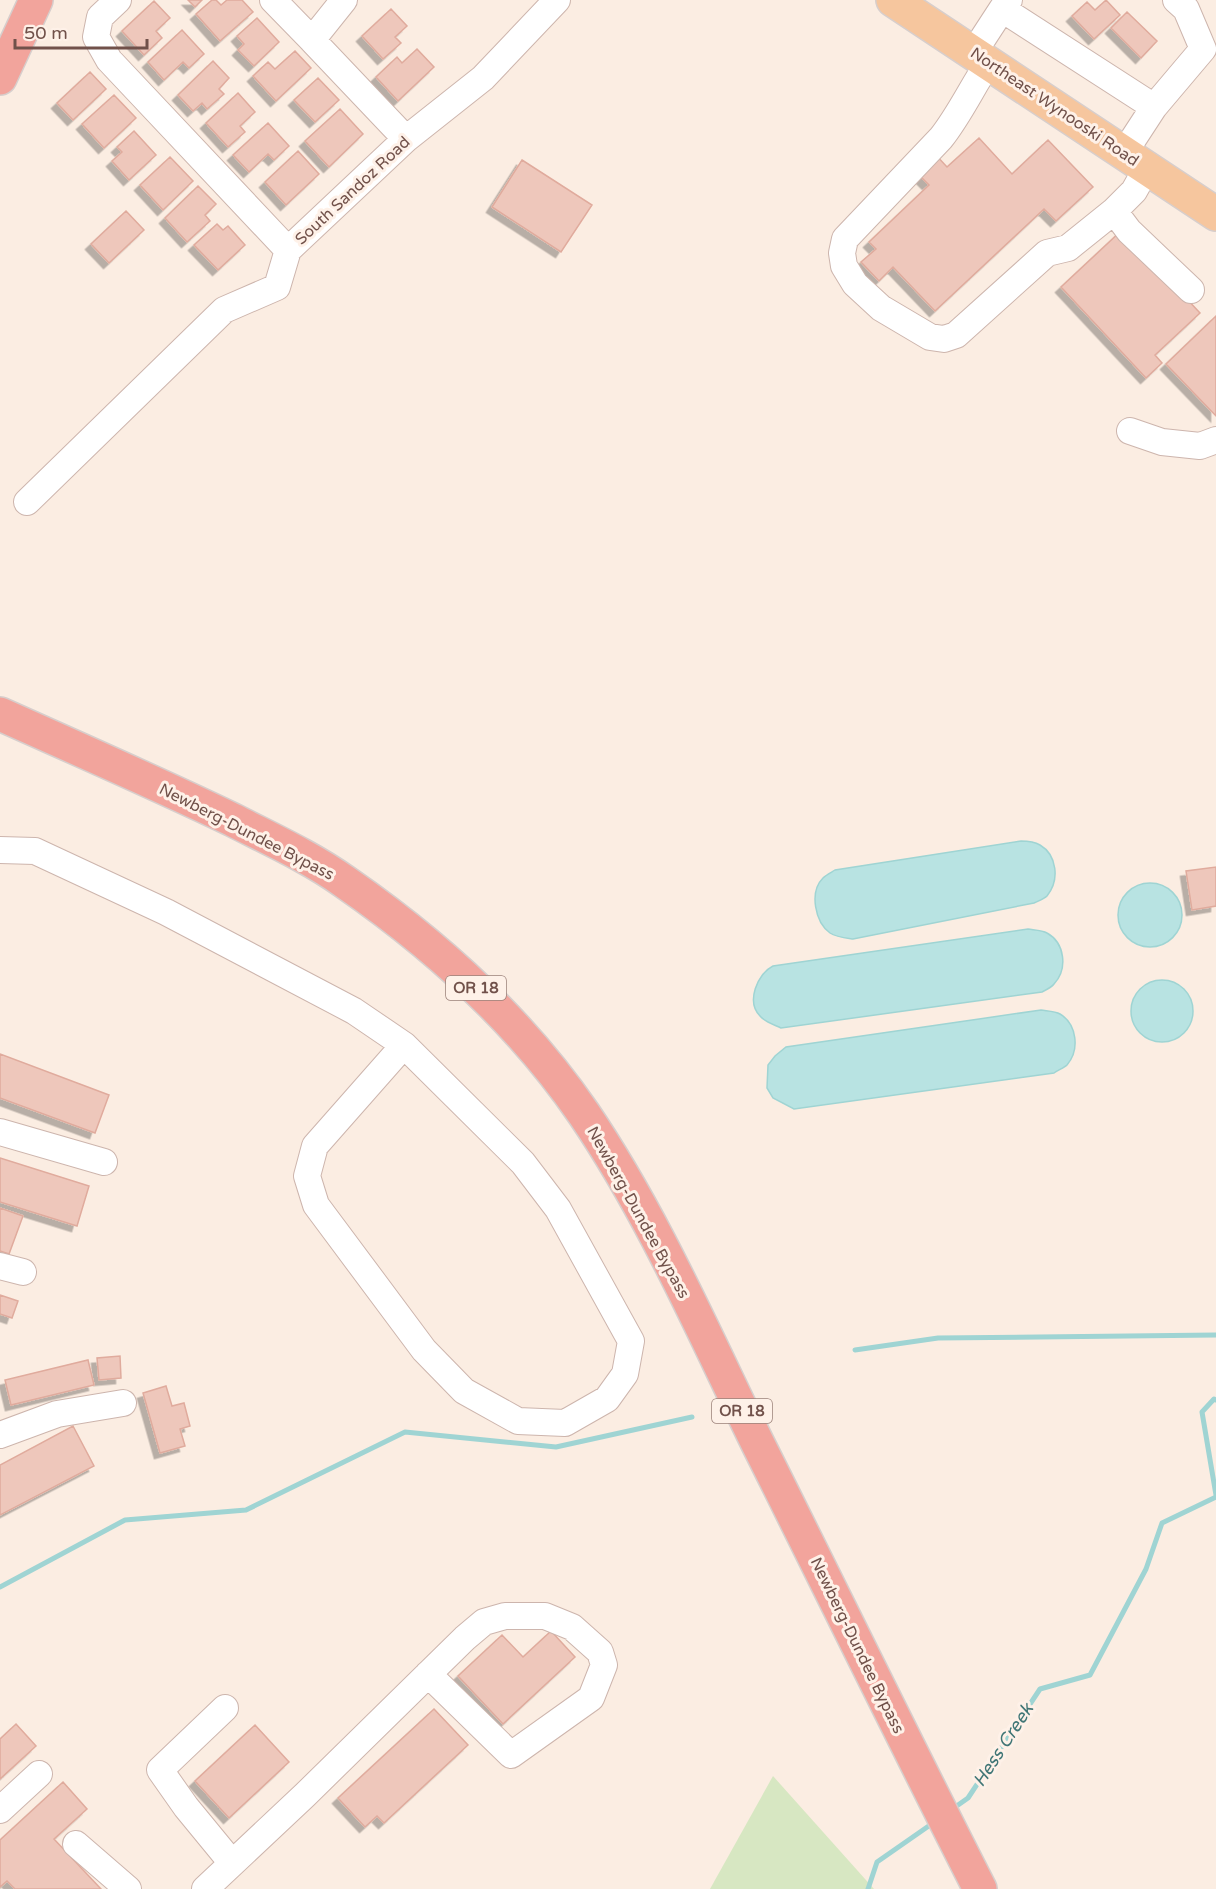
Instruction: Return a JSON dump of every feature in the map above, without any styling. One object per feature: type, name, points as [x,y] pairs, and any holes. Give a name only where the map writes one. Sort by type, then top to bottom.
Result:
[{"type":"highway","points":[[0,78],[36,0]]},
{"type":"highway","name":"Newberg-Dundee Bypass","points":[[0,714],[208,808],[300,855],[339,878],[429,946],[486,997],[537,1053],[583,1113],[659,1243],[980,1889]]},
{"type":"main road","name":"Northeast Wynooski Road","points":[[893,0],[1216,214]]},
{"type":"street","points":[[118,0],[100,17],[96,37],[109,60],[288,250]]},
{"type":"street","points":[[273,0],[406,139]]},
{"type":"street","points":[[312,40],[344,0]]},
{"type":"street","name":"South Sandoz Road","points":[[27,502],[224,310],[277,287],[288,250],[406,139],[483,78],[557,0]]},
{"type":"street","points":[[1155,107],[1005,4],[982,57],[973,85],[954,123],[845,239],[842,253],[844,266],[855,284],[881,308],[930,337],[944,339],[956,335],[1047,253],[1068,248],[1114,211],[1134,191],[1135,160],[1155,107],[1203,49],[1186,9],[1176,0]]},
{"type":"street","points":[[1114,211],[1129,231],[1191,290]]},
{"type":"street","points":[[1130,431],[1162,442],[1200,446],[1216,440]]},
{"type":"street","points":[[0,850],[35,851],[166,912],[354,1011],[404,1045],[523,1162],[558,1209],[631,1341],[625,1374],[607,1399],[565,1423],[518,1421],[464,1390],[424,1350],[316,1205],[307,1176],[315,1146],[404,1045]]},
{"type":"street","points":[[0,1132],[104,1162]]},
{"type":"street","points":[[0,1436],[57,1414],[123,1403]]},
{"type":"street","points":[[205,1889],[465,1638],[484,1622],[505,1616],[545,1617],[572,1627],[600,1652],[604,1665],[591,1698],[511,1755],[428,1674]]},
{"type":"street","points":[[225,1708],[160,1770],[186,1807],[232,1863]]},
{"type":"street","points":[[0,1810],[39,1774]]},
{"type":"street","points":[[76,1844],[128,1889]]},
{"type":"green space","points":[[773,1776],[874,1889],[710,1889]]},
{"type":"water","points":[[1021,841],[1036,843],[1046,849],[1055,868],[1051,890],[1046,897],[1034,903],[853,939],[830,933],[821,922],[816,907],[816,891],[824,877],[835,870]]},
{"type":"water","points":[[1150,883],[1162,885],[1173,892],[1180,903],[1182,915],[1180,927],[1173,938],[1162,945],[1150,947],[1138,945],[1127,938],[1120,927],[1118,915],[1120,903],[1127,892],[1138,885]]},
{"type":"water","points":[[1028,929],[1047,933],[1058,943],[1061,950],[1063,964],[1058,978],[1052,986],[1042,992],[781,1028],[762,1018],[754,1003],[758,982],[762,975],[773,966]]},
{"type":"water","points":[[1156,980],[1168,980],[1184,989],[1191,999],[1193,1011],[1191,1023],[1184,1033],[1168,1042],[1156,1042],[1145,1037],[1136,1028],[1131,1017],[1131,1005],[1136,994],[1145,985]]},
{"type":"water","points":[[1041,1010],[1058,1013],[1066,1018],[1075,1038],[1071,1059],[1066,1066],[1054,1073],[794,1109],[773,1098],[767,1088],[768,1065],[786,1047]]},
{"type":"building","points":[[188,0],[202,0],[195,7]]},
{"type":"building","points":[[212,0],[216,0],[221,5],[227,0],[242,0],[253,12],[220,41],[196,14]]},
{"type":"building","points":[[1106,0],[1120,15],[1094,39],[1072,16],[1087,2],[1095,10]]},
{"type":"building","points":[[154,1],[170,18],[156,31],[162,38],[144,55],[122,31]]},
{"type":"building","points":[[391,9],[407,26],[395,37],[401,43],[383,59],[362,36]]},
{"type":"building","points":[[1127,12],[1157,41],[1141,58],[1111,28]]},
{"type":"building","points":[[257,18],[279,42],[254,66],[238,50],[244,44],[237,36]]},
{"type":"building","points":[[182,30],[204,54],[189,68],[183,62],[164,80],[148,62]]},
{"type":"building","points":[[417,49],[434,67],[398,101],[376,77],[397,57],[402,63]]},
{"type":"building","points":[[295,51],[311,68],[276,101],[253,76],[268,62],[275,69]]},
{"type":"building","points":[[213,61],[229,78],[219,89],[224,94],[207,109],[202,103],[193,111],[178,95]]},
{"type":"building","points":[[90,72],[106,89],[73,120],[57,103]]},
{"type":"building","points":[[318,78],[339,100],[315,122],[294,100]]},
{"type":"building","points":[[238,93],[255,112],[240,126],[245,132],[228,147],[206,123]]},
{"type":"building","points":[[114,95],[136,118],[104,148],[82,124]]},
{"type":"building","points":[[340,109],[363,134],[329,167],[305,141]]},
{"type":"building","points":[[268,123],[289,146],[274,160],[268,154],[249,172],[233,155]]},
{"type":"building","points":[[134,131],[156,155],[129,180],[112,161],[122,152],[117,147]]},
{"type":"building","points":[[979,138],[1012,174],[1048,140],[1093,187],[1056,221],[1044,209],[935,311],[893,267],[879,281],[861,262],[876,249],[869,242],[929,185],[916,172],[935,154],[947,167]]},
{"type":"building","points":[[298,151],[319,174],[286,205],[265,182]]},
{"type":"building","points":[[170,157],[193,181],[163,210],[140,185]]},
{"type":"building","points":[[522,160],[592,205],[561,252],[492,207]]},
{"type":"building","points":[[198,186],[216,204],[205,215],[210,221],[187,242],[165,218]]},
{"type":"building","points":[[126,211],[144,230],[109,263],[91,244]]},
{"type":"building","points":[[217,224],[223,230],[228,226],[245,245],[218,270],[194,245]]},
{"type":"building","points":[[1122,230],[1200,313],[1155,355],[1162,363],[1146,378],[1061,287]]},
{"type":"building","points":[[1216,316],[1216,416],[1166,364]]},
{"type":"building","points":[[1216,867],[1216,906],[1192,910],[1186,871]]},
{"type":"building","points":[[0,1054],[109,1095],[95,1133],[0,1098]]},
{"type":"building","points":[[0,1158],[89,1186],[77,1226],[0,1202]]},
{"type":"building","points":[[0,1208],[23,1216],[9,1254],[0,1251]]},
{"type":"building","points":[[0,1295],[18,1301],[12,1318],[0,1314]]},
{"type":"building","points":[[120,1356],[121,1378],[99,1380],[97,1358]]},
{"type":"building","points":[[88,1360],[94,1385],[11,1405],[5,1380]]},
{"type":"building","points":[[166,1386],[172,1406],[184,1403],[190,1426],[180,1429],[185,1446],[160,1453],[143,1393]]},
{"type":"building","points":[[73,1426],[94,1466],[0,1515],[0,1465]]},
{"type":"building","points":[[551,1631],[575,1657],[503,1724],[458,1676],[502,1635],[523,1657]]},
{"type":"building","points":[[434,1709],[468,1745],[384,1823],[377,1816],[365,1827],[338,1798]]},
{"type":"building","points":[[16,1724],[36,1746],[0,1779],[0,1739]]},
{"type":"building","points":[[255,1725],[289,1762],[229,1818],[195,1781]]},
{"type":"building","points":[[63,1782],[87,1809],[54,1839],[101,1889],[15,1889],[7,1881],[0,1887],[0,1840]]},
{"type":"waterway","points":[[855,1350],[938,1338],[1216,1335]]},
{"type":"waterway","name":"Hess Creek","points":[[1216,1400],[1214,1399],[1202,1412],[1216,1495]]},
{"type":"waterway","points":[[0,1587],[125,1520],[246,1510],[405,1432],[556,1447],[692,1417]]},
{"type":"waterway","name":"Hess Creek","points":[[951,1810],[968,1798],[1040,1689],[1090,1675],[1146,1569],[1162,1523],[1216,1497]]},
{"type":"waterway","name":"Hess Creek","points":[[868,1889],[877,1862],[933,1823]]}]
